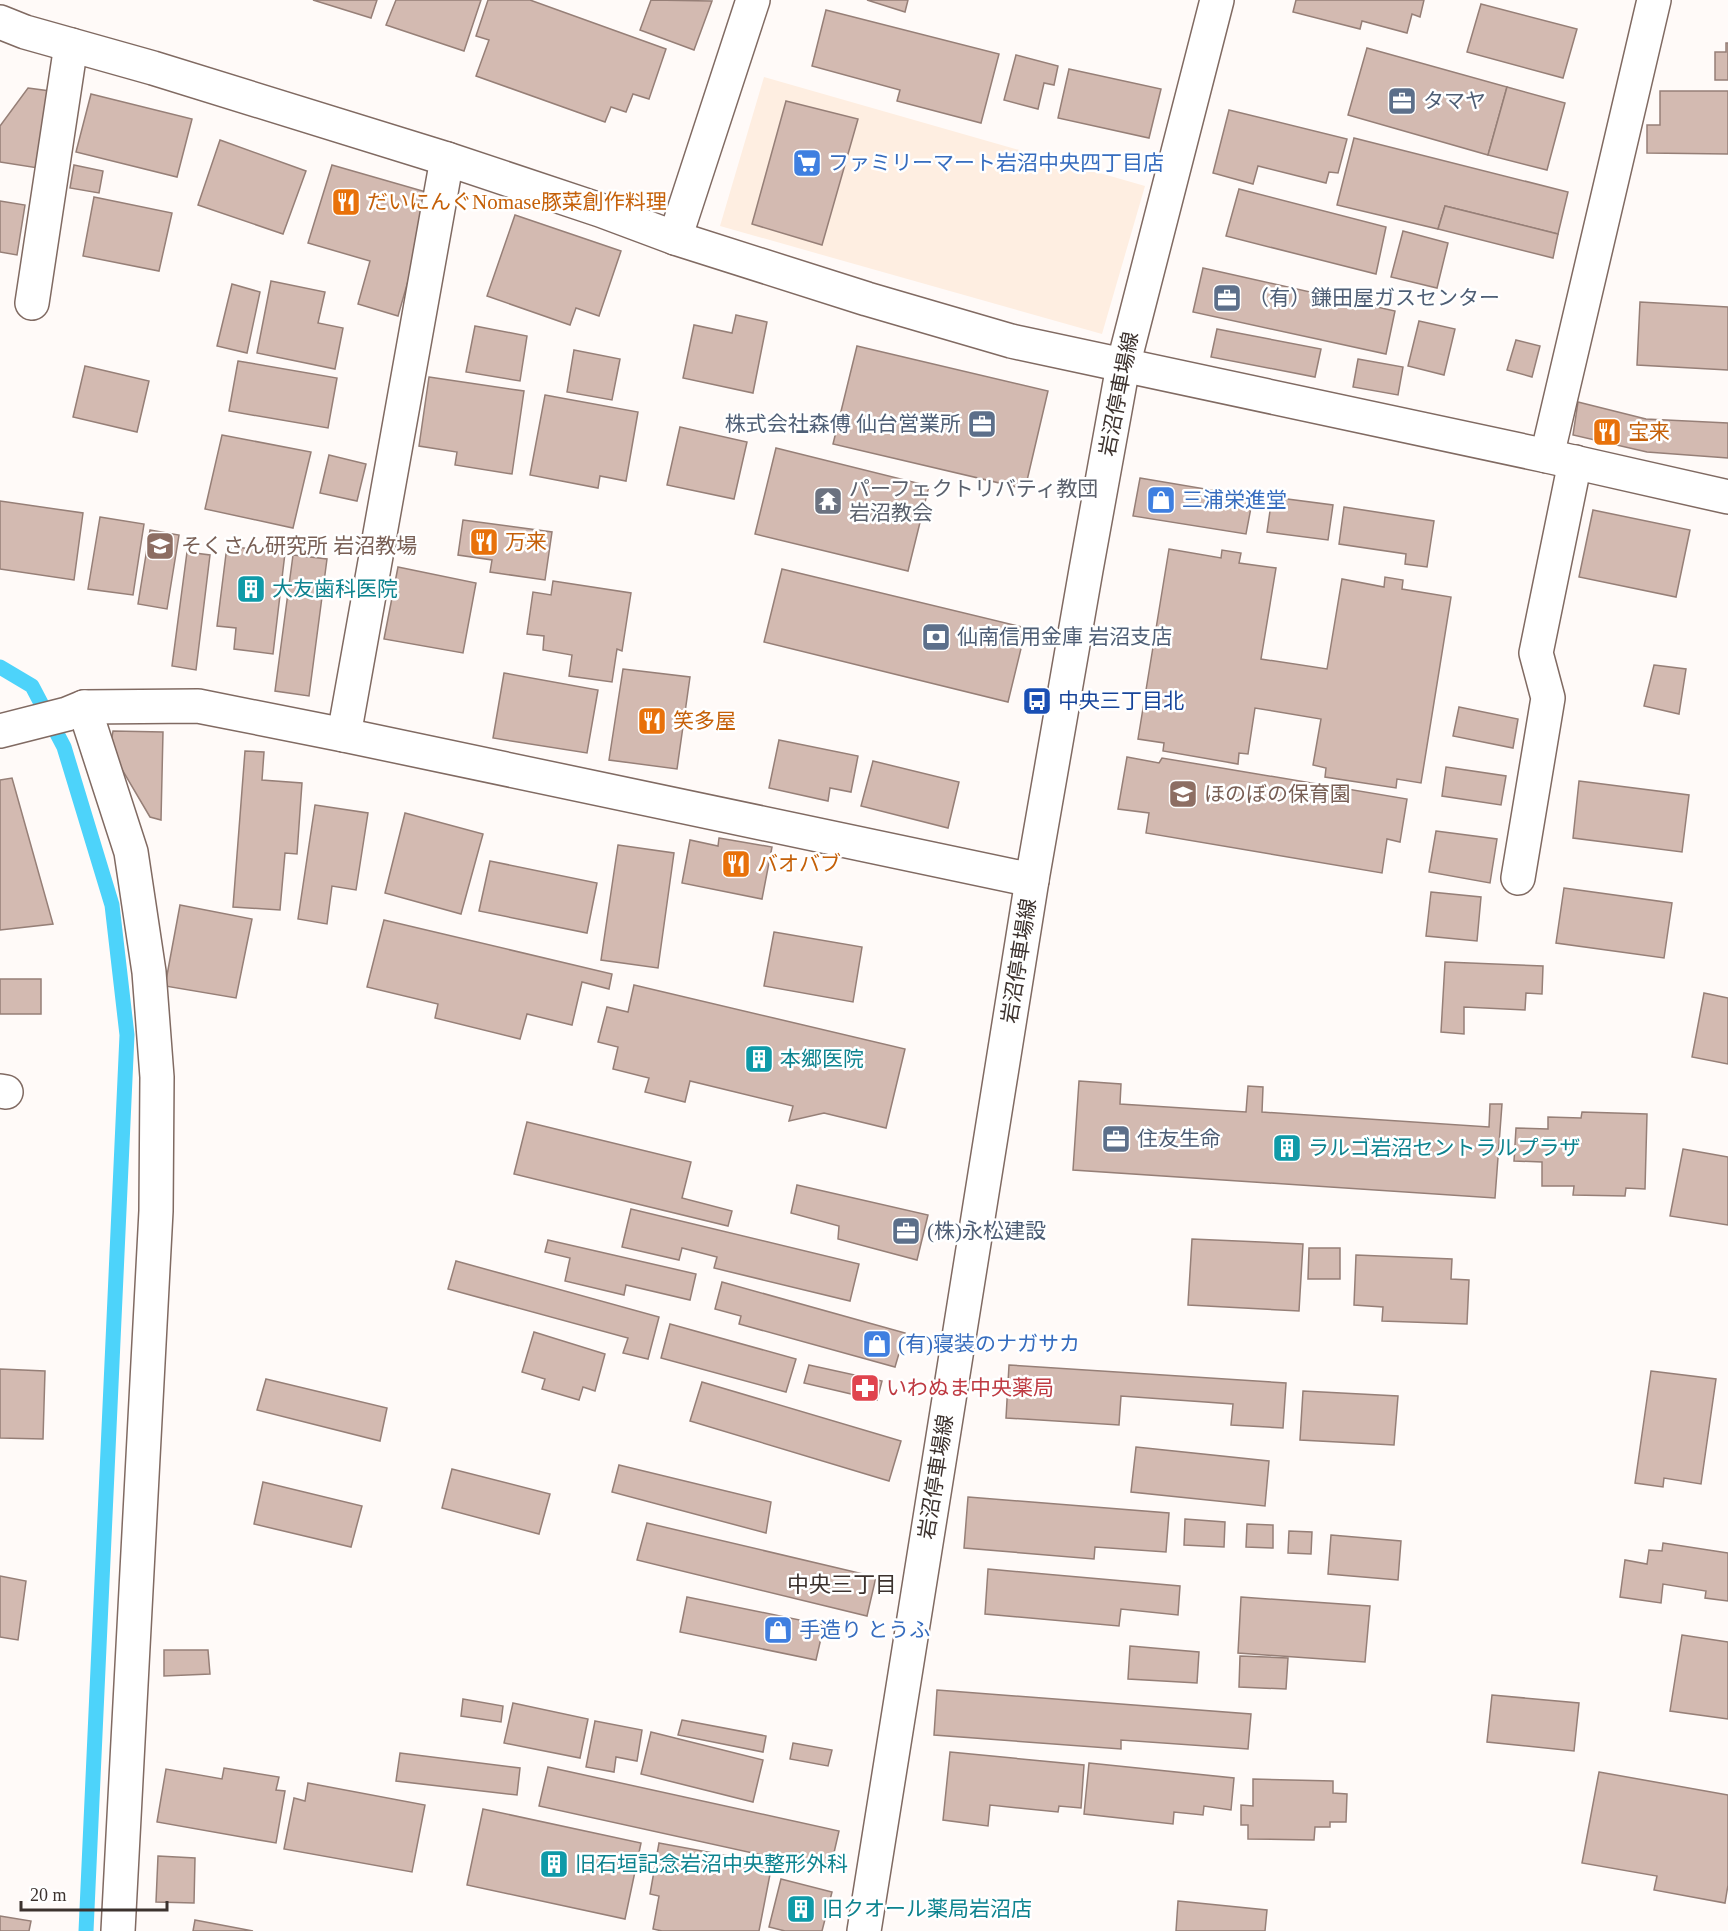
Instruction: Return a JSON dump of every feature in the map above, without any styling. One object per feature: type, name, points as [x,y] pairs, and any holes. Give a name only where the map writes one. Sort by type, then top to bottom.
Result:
[{"type":"street","points":[[675,238],[753,0]]},
{"type":"street","name":"岩沼停車場線","points":[[864,1931],[1032,880],[1123,366],[1217,0]]},
{"type":"street","points":[[1518,878],[1548,698],[1536,652],[1561,459],[1654,0]]},
{"type":"street","points":[[0,22],[26,32],[153,68],[447,159],[600,210],[675,238],[867,299],[1011,341],[1728,497]]},
{"type":"street","points":[[32,303],[71,45]]},
{"type":"street","points":[[344,735],[447,159]]},
{"type":"street","points":[[0,731],[76,710],[198,706],[1032,880]]},
{"type":"street","points":[[76,710],[131,852],[149,972],[157,1077],[156,1211],[118,1931]]},
{"type":"shaded area","points":[[764,77],[1145,186],[1102,334],[720,226]]},
{"type":"building","points":[[313,0],[377,0],[371,18]]},
{"type":"building","points":[[396,0],[481,0],[464,51],[386,25]]},
{"type":"building","points":[[488,0],[530,0],[666,49],[649,99],[633,94],[626,112],[611,107],[605,122],[476,76],[489,40],[476,36]]},
{"type":"building","points":[[651,0],[712,1],[694,50],[640,30]]},
{"type":"building","points":[[867,0],[908,0],[905,12]]},
{"type":"building","points":[[1296,0],[1424,0],[1420,17],[1412,14],[1407,33],[1362,21],[1360,29],[1293,12]]},
{"type":"building","points":[[1481,4],[1577,29],[1563,78],[1467,52]]},
{"type":"building","points":[[826,10],[999,54],[981,123],[897,101],[900,90],[812,66]]},
{"type":"building","points":[[1726,43],[1728,43],[1728,80],[1715,80],[1715,52],[1726,52]]},
{"type":"building","points":[[1367,48],[1507,87],[1488,155],[1348,115]]},
{"type":"building","points":[[1016,55],[1058,66],[1054,85],[1044,83],[1038,109],[1004,100]]},
{"type":"building","points":[[1069,69],[1161,89],[1149,138],[1058,118]]},
{"type":"building","points":[[1507,87],[1565,103],[1547,170],[1488,155]]},
{"type":"building","points":[[28,88],[50,91],[38,168],[0,162],[0,126]]},
{"type":"building","points":[[1660,91],[1728,91],[1728,154],[1647,153],[1647,125],[1660,125]]},
{"type":"building","points":[[91,94],[192,119],[177,177],[76,152]]},
{"type":"building","points":[[786,101],[858,119],[822,245],[752,224]]},
{"type":"building","points":[[1229,110],[1347,139],[1338,173],[1329,172],[1326,183],[1258,166],[1253,184],[1213,173]]},
{"type":"building","points":[[1354,138],[1568,192],[1558,234],[1445,206],[1438,229],[1337,205]]},
{"type":"building","points":[[220,140],[306,171],[283,234],[198,205]]},
{"type":"building","points":[[74,165],[103,171],[99,193],[70,188]]},
{"type":"building","points":[[332,165],[433,194],[398,316],[358,304],[370,261],[308,243]]},
{"type":"building","points":[[1239,189],[1386,227],[1376,274],[1226,236]]},
{"type":"building","points":[[94,197],[172,213],[159,271],[83,256]]},
{"type":"building","points":[[0,201],[25,205],[17,255],[0,252]]},
{"type":"building","points":[[1445,206],[1558,234],[1553,258],[1438,229]]},
{"type":"building","points":[[515,215],[621,251],[599,316],[576,308],[570,325],[487,296]]},
{"type":"building","points":[[1403,231],[1448,243],[1437,288],[1391,277]]},
{"type":"building","points":[[1203,268],[1395,311],[1386,354],[1193,312]]},
{"type":"building","points":[[271,281],[325,292],[318,323],[343,328],[335,369],[257,353]]},
{"type":"building","points":[[232,284],[260,292],[247,353],[217,346]]},
{"type":"building","points":[[1640,302],[1728,307],[1728,370],[1637,365]]},
{"type":"building","points":[[736,315],[767,322],[753,393],[683,378],[694,325],[732,333]]},
{"type":"building","points":[[1419,321],[1455,329],[1444,375],[1408,366]]},
{"type":"building","points":[[475,326],[527,336],[520,381],[466,372]]},
{"type":"building","points":[[1217,329],[1321,349],[1315,377],[1211,357]]},
{"type":"building","points":[[1516,340],[1540,346],[1532,377],[1507,370]]},
{"type":"building","points":[[857,346],[1048,391],[1025,489],[833,444]]},
{"type":"building","points":[[574,350],[620,359],[612,400],[567,392]]},
{"type":"building","points":[[1358,359],[1403,367],[1398,395],[1353,387]]},
{"type":"building","points":[[238,361],[337,378],[328,428],[229,411]]},
{"type":"building","points":[[85,366],[149,381],[137,432],[73,417]]},
{"type":"building","points":[[429,377],[524,391],[512,474],[455,465],[457,452],[419,446]]},
{"type":"building","points":[[545,395],[638,412],[626,481],[600,476],[598,488],[530,475]]},
{"type":"building","points":[[1578,402],[1646,419],[1728,423],[1728,458],[1647,452],[1573,435]]},
{"type":"building","points":[[680,427],[747,442],[734,499],[667,485]]},
{"type":"building","points":[[222,435],[311,452],[293,528],[205,509]]},
{"type":"building","points":[[776,448],[929,486],[908,571],[755,534]]},
{"type":"building","points":[[329,455],[366,464],[357,501],[320,493]]},
{"type":"building","points":[[1140,478],[1253,497],[1246,534],[1133,516]]},
{"type":"building","points":[[1272,497],[1333,505],[1328,540],[1267,532]]},
{"type":"building","points":[[0,501],[83,513],[74,580],[0,569]]},
{"type":"building","points":[[1344,507],[1434,521],[1427,567],[1405,564],[1406,554],[1339,544]]},
{"type":"building","points":[[1593,510],[1690,530],[1676,597],[1579,577]]},
{"type":"building","points":[[100,517],[144,524],[133,595],[88,589]]},
{"type":"building","points":[[463,520],[552,532],[545,580],[490,572],[492,560],[458,555]]},
{"type":"building","points":[[150,530],[179,535],[167,609],[138,604]]},
{"type":"building","name":"大友歯科医院","points":[[227,546],[285,553],[273,654],[234,649],[236,628],[217,626]]},
{"type":"building","points":[[1169,549],[1221,558],[1222,550],[1241,553],[1239,563],[1276,568],[1261,659],[1327,669],[1342,579],[1384,587],[1385,577],[1403,580],[1402,589],[1451,597],[1421,783],[1397,779],[1396,788],[1325,777],[1326,768],[1313,765],[1321,719],[1255,708],[1248,754],[1239,753],[1238,764],[1163,751],[1164,743],[1138,739]]},
{"type":"building","points":[[187,552],[210,555],[196,670],[172,666]]},
{"type":"building","points":[[293,555],[327,559],[309,696],[275,691]]},
{"type":"building","points":[[398,567],[476,583],[463,653],[384,639]]},
{"type":"building","points":[[782,569],[1026,628],[1008,702],[764,642]]},
{"type":"building","points":[[553,581],[631,593],[622,651],[617,649],[612,682],[569,676],[572,655],[543,650],[544,636],[527,634],[533,592],[551,595]]},
{"type":"building","points":[[1654,665],[1686,669],[1679,714],[1644,706]]},
{"type":"building","points":[[623,669],[690,677],[677,769],[609,760]]},
{"type":"building","points":[[504,673],[598,690],[587,753],[493,738]]},
{"type":"building","points":[[1459,707],[1518,719],[1513,748],[1453,736]]},
{"type":"building","points":[[113,731],[163,732],[161,820],[150,817],[110,749]]},
{"type":"building","points":[[779,740],[858,756],[851,792],[830,788],[828,801],[769,788]]},
{"type":"building","points":[[245,751],[264,752],[262,780],[302,783],[297,854],[285,853],[280,910],[233,907]]},
{"type":"building","points":[[1127,757],[1159,763],[1162,758],[1407,799],[1400,842],[1387,839],[1382,873],[1146,833],[1149,813],[1118,809]]},
{"type":"building","points":[[873,761],[959,782],[948,828],[861,806]]},
{"type":"building","points":[[1446,767],[1506,776],[1501,805],[1442,796]]},
{"type":"building","points":[[12,778],[53,924],[0,930],[0,780]]},
{"type":"building","points":[[1579,781],[1689,795],[1682,852],[1573,838]]},
{"type":"building","points":[[315,805],[368,813],[356,890],[332,886],[327,924],[298,919]]},
{"type":"building","points":[[405,813],[483,834],[461,914],[385,893]]},
{"type":"building","points":[[1436,831],[1497,839],[1490,883],[1429,872]]},
{"type":"building","points":[[719,838],[772,847],[762,899],[682,883],[690,840],[718,846]]},
{"type":"building","points":[[618,845],[674,853],[658,968],[601,960]]},
{"type":"building","points":[[490,861],[597,883],[587,933],[479,911]]},
{"type":"building","points":[[1564,888],[1672,903],[1664,958],[1556,943]]},
{"type":"building","points":[[1431,892],[1481,897],[1477,941],[1426,936]]},
{"type":"building","points":[[180,905],[252,919],[236,998],[165,986]]},
{"type":"building","points":[[384,920],[612,974],[609,989],[582,982],[572,1025],[527,1014],[520,1039],[435,1018],[438,1004],[367,987]]},
{"type":"building","points":[[774,932],[862,947],[853,1002],[764,986]]},
{"type":"building","points":[[1445,962],[1543,966],[1542,994],[1526,993],[1525,1010],[1464,1007],[1464,1034],[1441,1032]]},
{"type":"building","points":[[0,979],[41,979],[41,1014],[0,1014]]},
{"type":"building","name":"本郷医院","points":[[634,985],[905,1049],[886,1128],[824,1113],[789,1121],[793,1106],[690,1081],[685,1102],[645,1092],[649,1078],[613,1069],[618,1047],[598,1042],[607,1007],[628,1012]]},
{"type":"building","points":[[1704,993],[1728,998],[1728,1064],[1692,1057]]},
{"type":"building","name":"ラルゴ岩沼セントラルプラザ","points":[[1079,1081],[1121,1084],[1120,1104],[1246,1112],[1248,1086],[1263,1087],[1262,1112],[1489,1127],[1490,1104],[1502,1104],[1495,1198],[1073,1170]]},
{"type":"building","points":[[1582,1112],[1647,1114],[1645,1189],[1626,1188],[1625,1196],[1573,1195],[1574,1186],[1542,1186],[1542,1162],[1514,1161],[1516,1128],[1548,1129],[1548,1117],[1581,1118]]},
{"type":"building","points":[[527,1122],[691,1162],[682,1198],[732,1211],[728,1226],[514,1174]]},
{"type":"building","points":[[1683,1149],[1728,1157],[1728,1225],[1670,1216]]},
{"type":"building","points":[[797,1185],[928,1215],[917,1260],[838,1239],[839,1226],[791,1213]]},
{"type":"building","points":[[631,1209],[859,1264],[850,1301],[714,1268],[717,1257],[682,1248],[679,1260],[622,1247]]},
{"type":"building","points":[[1192,1239],[1303,1244],[1299,1311],[1188,1305]]},
{"type":"building","points":[[548,1240],[696,1274],[690,1300],[626,1285],[624,1295],[565,1281],[570,1258],[545,1252]]},
{"type":"building","points":[[1309,1248],[1340,1248],[1340,1279],[1308,1279]]},
{"type":"building","points":[[1356,1255],[1452,1259],[1451,1279],[1469,1280],[1467,1324],[1382,1321],[1383,1307],[1354,1305]]},
{"type":"building","points":[[456,1261],[659,1317],[648,1359],[623,1353],[628,1338],[448,1289]]},
{"type":"building","points":[[722,1282],[905,1333],[895,1367],[739,1324],[741,1316],[715,1309]]},
{"type":"building","points":[[670,1324],[796,1359],[786,1392],[661,1358]]},
{"type":"building","points":[[534,1332],[605,1354],[595,1391],[583,1387],[579,1400],[542,1389],[545,1379],[522,1372]]},
{"type":"building","points":[[809,1365],[882,1381],[877,1400],[804,1383]]},
{"type":"building","points":[[1009,1365],[1286,1383],[1283,1428],[1231,1425],[1233,1404],[1121,1396],[1119,1425],[1006,1418]]},
{"type":"building","points":[[0,1369],[45,1371],[43,1439],[0,1438]]},
{"type":"building","points":[[1651,1371],[1716,1379],[1701,1484],[1664,1478],[1663,1487],[1635,1483]]},
{"type":"building","points":[[266,1379],[387,1408],[380,1441],[257,1410]]},
{"type":"building","points":[[702,1382],[901,1441],[889,1481],[690,1421]]},
{"type":"building","points":[[1303,1391],[1398,1396],[1394,1445],[1300,1440]]},
{"type":"building","points":[[1136,1447],[1269,1461],[1265,1506],[1131,1492]]},
{"type":"building","points":[[619,1465],[771,1502],[766,1533],[612,1492]]},
{"type":"building","points":[[452,1469],[550,1494],[539,1534],[442,1508]]},
{"type":"building","points":[[263,1482],[362,1506],[351,1547],[254,1524]]},
{"type":"building","points":[[968,1497],[1169,1513],[1166,1552],[1095,1547],[1094,1559],[964,1548]]},
{"type":"building","points":[[1185,1519],[1225,1522],[1224,1547],[1184,1545]]},
{"type":"building","points":[[647,1523],[876,1577],[867,1616],[637,1560]]},
{"type":"building","points":[[1247,1524],[1273,1525],[1273,1548],[1246,1547]]},
{"type":"building","points":[[1289,1531],[1312,1532],[1311,1554],[1288,1553]]},
{"type":"building","points":[[1331,1535],[1401,1541],[1398,1580],[1328,1574]]},
{"type":"building","points":[[1663,1543],[1728,1553],[1728,1601],[1705,1598],[1706,1591],[1663,1584],[1661,1603],[1620,1597],[1625,1560],[1647,1564],[1649,1550],[1662,1551]]},
{"type":"building","points":[[988,1569],[1180,1586],[1178,1615],[1121,1609],[1119,1626],[985,1614]]},
{"type":"building","points":[[0,1576],[26,1581],[18,1640],[0,1637]]},
{"type":"building","points":[[687,1597],[824,1625],[816,1660],[680,1632]]},
{"type":"building","points":[[1241,1597],[1370,1606],[1365,1662],[1238,1653]]},
{"type":"building","points":[[1682,1635],[1728,1642],[1728,1719],[1670,1711]]},
{"type":"building","points":[[1130,1646],[1199,1652],[1197,1683],[1128,1679]]},
{"type":"building","points":[[164,1650],[208,1650],[210,1674],[164,1676]]},
{"type":"building","points":[[1240,1656],[1288,1658],[1286,1689],[1239,1687]]},
{"type":"building","points":[[937,1690],[1251,1714],[1248,1749],[1121,1740],[1121,1749],[934,1735]]},
{"type":"building","points":[[1492,1695],[1579,1703],[1574,1751],[1487,1742]]},
{"type":"building","points":[[463,1699],[503,1706],[501,1722],[461,1716]]},
{"type":"building","points":[[513,1703],[588,1719],[580,1758],[504,1743]]},
{"type":"building","points":[[682,1720],[766,1736],[763,1752],[678,1735]]},
{"type":"building","points":[[595,1721],[642,1730],[637,1761],[616,1757],[614,1772],[586,1767]]},
{"type":"building","points":[[651,1732],[763,1760],[753,1802],[641,1774]]},
{"type":"building","points":[[793,1743],[832,1750],[828,1766],[790,1759]]},
{"type":"building","points":[[950,1752],[1084,1765],[1081,1808],[1059,1806],[1058,1812],[990,1805],[988,1826],[943,1820]]},
{"type":"building","points":[[400,1753],[520,1768],[517,1795],[396,1781]]},
{"type":"building","points":[[1089,1763],[1234,1778],[1231,1810],[1204,1806],[1203,1815],[1174,1812],[1173,1824],[1084,1814]]},
{"type":"building","points":[[548,1767],[839,1831],[830,1870],[539,1806]]},
{"type":"building","points":[[224,1768],[279,1777],[276,1790],[285,1791],[276,1843],[157,1822],[166,1769],[222,1779]]},
{"type":"building","points":[[1599,1772],[1728,1795],[1728,1885],[1725,1903],[1654,1890],[1657,1876],[1582,1863]]},
{"type":"building","points":[[1253,1779],[1333,1781],[1333,1793],[1347,1794],[1346,1822],[1330,1822],[1330,1827],[1315,1827],[1314,1840],[1248,1839],[1248,1825],[1241,1825],[1241,1805],[1253,1806]]},
{"type":"building","points":[[308,1783],[425,1805],[412,1872],[284,1849],[294,1798],[305,1801]]},
{"type":"building","name":"旧石垣記念岩沼中央整形外科","points":[[483,1809],[641,1843],[625,1919],[467,1885]]},
{"type":"building","points":[[659,1843],[772,1864],[759,1931],[662,1931],[653,1929],[659,1896],[650,1894]]},
{"type":"building","points":[[158,1856],[195,1858],[194,1903],[156,1902]]},
{"type":"building","name":"旧クオール薬局岩沼店","points":[[781,1879],[832,1892],[822,1931],[785,1931],[769,1927]]},
{"type":"building","points":[[1178,1901],[1267,1910],[1265,1931],[1176,1931]]},
{"type":"building","points":[[0,1916],[31,1921],[29,1931],[0,1931]]},
{"type":"building","points":[[195,1920],[253,1931],[193,1931]]},
{"type":"waterway","points":[[0,667],[32,686],[64,747],[112,905],[127,1035],[86,1931]]},
{"type":"place","name":"タマヤ","points":[[1402,101]]},
{"type":"place","name":"ファミリーマート岩沼中央四丁目店","points":[[807,163]]},
{"type":"place","name":"だいにんぐNomase豚菜創作料理","points":[[346,202]]},
{"type":"place","name":"（有）鎌田屋ガスセンター","points":[[1227,298]]},
{"type":"place","name":"株式会社森傅 仙台営業所","points":[[982,424]]},
{"type":"place","name":"宝来","points":[[1607,432]]},
{"type":"place","name":"三浦栄進堂","points":[[1161,500]]},
{"type":"place","name":"パーフェクトリバティ教団 岩沼教会","points":[[828,501]]},
{"type":"place","name":"万来","points":[[484,542]]},
{"type":"place","name":"そくさん研究所 岩沼教場","points":[[160,546]]},
{"type":"place","name":"大友歯科医院","points":[[251,589]]},
{"type":"place","name":"仙南信用金庫 岩沼支店","points":[[936,637]]},
{"type":"place","name":"中央三丁目北","points":[[1037,701]]},
{"type":"place","name":"笑多屋","points":[[652,721]]},
{"type":"place","name":"ほのぼの保育園","points":[[1183,794]]},
{"type":"place","name":"バオバブ","points":[[736,864]]},
{"type":"place","name":"本郷医院","points":[[759,1059]]},
{"type":"place","name":"住友生命","points":[[1116,1139]]},
{"type":"place","name":"ラルゴ岩沼セントラルプラザ","points":[[1287,1148]]},
{"type":"place","name":"(株)永松建設","points":[[906,1231]]},
{"type":"place","name":"(有)寝装のナガサカ","points":[[877,1344]]},
{"type":"place","name":"いわぬま中央薬局","points":[[865,1388]]},
{"type":"place","name":"手造り とうふ","points":[[778,1630]]},
{"type":"place","name":"旧石垣記念岩沼中央整形外科","points":[[554,1864]]},
{"type":"place","name":"旧クオール薬局岩沼店","points":[[801,1909]]},
{"type":"district","name":"中央三丁目","points":[[842,1584]]}]
